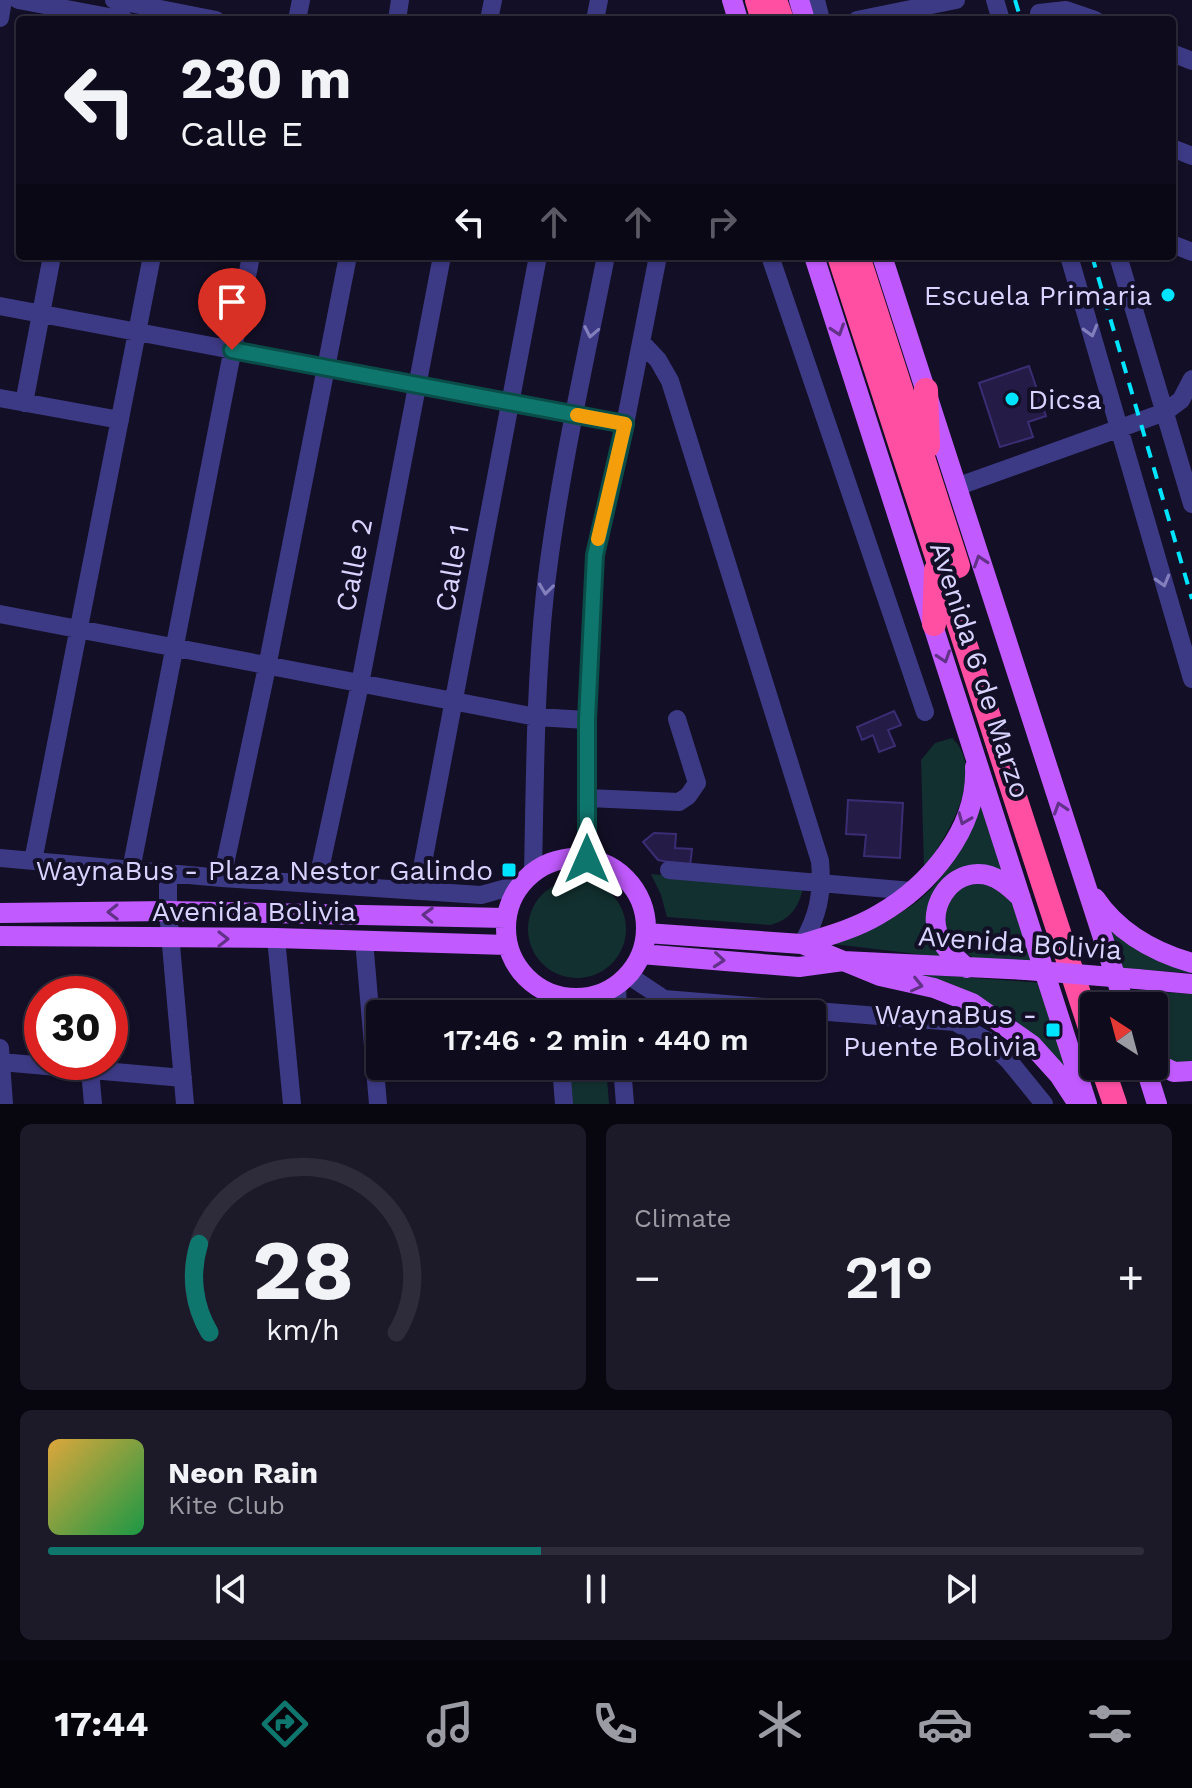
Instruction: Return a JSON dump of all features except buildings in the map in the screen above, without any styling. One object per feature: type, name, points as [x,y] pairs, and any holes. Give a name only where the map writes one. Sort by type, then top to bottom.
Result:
[{"type":"highway","name":"Avenida 6 de Marzo","points":[[840,260],[1080,997]]},
{"type":"highway","name":"Avenida 6 de Marzo","points":[[859,260],[1095,992]]},
{"type":"highway","points":[[926,390],[929,476]]},
{"type":"highway","points":[[934,624],[937,556]]},
{"type":"highway","points":[[1107,1080],[1115,1104]]},
{"type":"highway","points":[[1124,1080],[1132,1104]]},
{"type":"main road","name":"Avenida 6 de Marzo","points":[[815,260],[1023,900],[1079,1101]]},
{"type":"main road","name":"Avenida 6 de Marzo","points":[[883,260],[1120,992]]},
{"type":"main road","points":[[802,944],[875,917],[933,872],[950,849],[974,791],[973,743]]},
{"type":"main road","points":[[587,859],[607,865],[624,877],[637,893],[644,912],[646,933],[641,954],[622,980],[590,997],[575,999],[549,993],[535,986],[523,974],[513,961],[507,945],[506,918],[513,898],[527,879],[562,860],[587,859]]},
{"type":"main road","points":[[967,968],[938,937],[934,917],[939,900],[948,887],[962,878],[978,874],[1009,886],[1023,900]]},
{"type":"main road","points":[[1084,882],[1099,905],[1151,949],[1192,963]]},
{"type":"main road","name":"Avenida Bolivia","points":[[0,913],[168,911],[506,918]]},
{"type":"main road","name":"Avenida Bolivia","points":[[646,933],[802,944],[843,961]]},
{"type":"main road","name":"Avenida Bolivia","points":[[0,936],[276,938],[507,945]]},
{"type":"main road","name":"Avenida Bolivia","points":[[641,954],[799,967],[843,961],[1026,970],[1192,984]]},
{"type":"main road","points":[[843,961],[880,976],[934,988],[972,1003],[1032,1045],[1079,1101]]},
{"type":"main road","points":[[1168,1069],[1174,1072],[1192,1071]]},
{"type":"main road","points":[[1149,1080],[1157,1104]]},
{"type":"street","points":[[0,18],[3,0]]},
{"type":"street","points":[[18,0],[99,12]]},
{"type":"street","points":[[114,0],[204,14]]},
{"type":"street","points":[[877,16],[956,0]]},
{"type":"street","points":[[1039,11],[1066,10],[1083,16]]},
{"type":"street","points":[[24,403],[51,260]]},
{"type":"street","points":[[33,861],[151,260]]},
{"type":"street","points":[[131,870],[250,260]]},
{"type":"street","points":[[222,878],[347,260]]},
{"type":"street","name":"Calle 2","points":[[317,883],[360,684],[441,260]]},
{"type":"street","name":"Calle 1","points":[[418,889],[456,702],[537,260]]},
{"type":"street","points":[[0,858],[222,878],[481,895],[527,879],[545,592],[574,415],[605,260]]},
{"type":"street","points":[[587,859],[587,720],[595,555],[657,260]]},
{"type":"street","points":[[771,260],[925,712]]},
{"type":"street","points":[[1070,260],[1192,679]]},
{"type":"street","points":[[1119,260],[1192,504]]},
{"type":"street","points":[[0,306],[625,424]]},
{"type":"street","points":[[642,343],[658,360],[670,381],[820,861],[816,920],[802,944]]},
{"type":"street","points":[[956,487],[1165,412],[1186,402],[1192,379]]},
{"type":"street","points":[[0,398],[120,420]]},
{"type":"street","points":[[0,614],[536,717],[587,720]]},
{"type":"street","points":[[588,798],[679,802],[688,796],[697,783],[677,719]]},
{"type":"street","points":[[669,870],[912,891]]},
{"type":"street","points":[[168,872],[168,911],[185,1104]]},
{"type":"street","points":[[276,938],[292,1104]]},
{"type":"street","points":[[364,940],[371,1000]]},
{"type":"street","points":[[620,1000],[622,980],[664,999],[955,1022],[988,1041],[1045,1104],[1079,1101]]},
{"type":"street","points":[[549,993],[551,1000]]},
{"type":"street","points":[[0,1048],[4,1104]]},
{"type":"street","points":[[1,1062],[24,1064]]},
{"type":"street","points":[[128,1073],[183,1078]]},
{"type":"street","points":[[91,1080],[93,1104]]},
{"type":"street","points":[[377,1080],[378,1104]]},
{"type":"street","points":[[562,1080],[564,1104]]},
{"type":"street","points":[[623,1080],[625,1104]]},
{"type":"green space","points":[[952,738],[962,752],[966,768],[965,786],[952,822],[924,869],[921,760],[935,743]]},
{"type":"green space","points":[[980,794],[1004,876],[970,868],[927,927],[929,941],[941,957],[833,944],[896,916],[936,883],[960,841]]},
{"type":"green space","points":[[651,874],[803,889],[792,912],[770,925],[667,917]]},
{"type":"green space","points":[[577,880],[596,884],[612,894],[622,910],[626,929],[622,948],[612,964],[596,974],[577,978],[558,974],[542,964],[532,948],[528,929],[532,910],[542,894],[558,884]]},
{"type":"green space","points":[[987,883],[1010,898],[1036,962],[974,958],[947,941],[944,905],[963,885]]},
{"type":"green space","points":[[1107,924],[1192,973],[1121,968]]},
{"type":"green space","points":[[908,973],[1041,983],[1073,1083],[987,1003],[951,984]]},
{"type":"green space","points":[[1168,993],[1192,994],[1192,1064],[1182,1066],[1168,1060]]},
{"type":"green space","points":[[565,1080],[607,1080],[609,1104],[567,1104]]},
{"type":"railway","points":[[1015,0],[1020,16]]},
{"type":"railway","points":[[1093,260],[1192,599]]},
{"type":"slow traffic","points":[[577,415],[625,424],[598,539]]},
{"type":"place","name":"Escuela Primaria","points":[[1168,295]]},
{"type":"place","name":"Dicsa","points":[[1012,399]]},
{"type":"place","name":"WaynaBus - Plaza Nestor Galindo","points":[[509,870]]},
{"type":"place","name":"WaynaBus - Puente Bolivia","points":[[1053,1030]]},
{"type":"route","points":[[232,350],[625,424],[595,555],[587,720],[587,859]]}]
